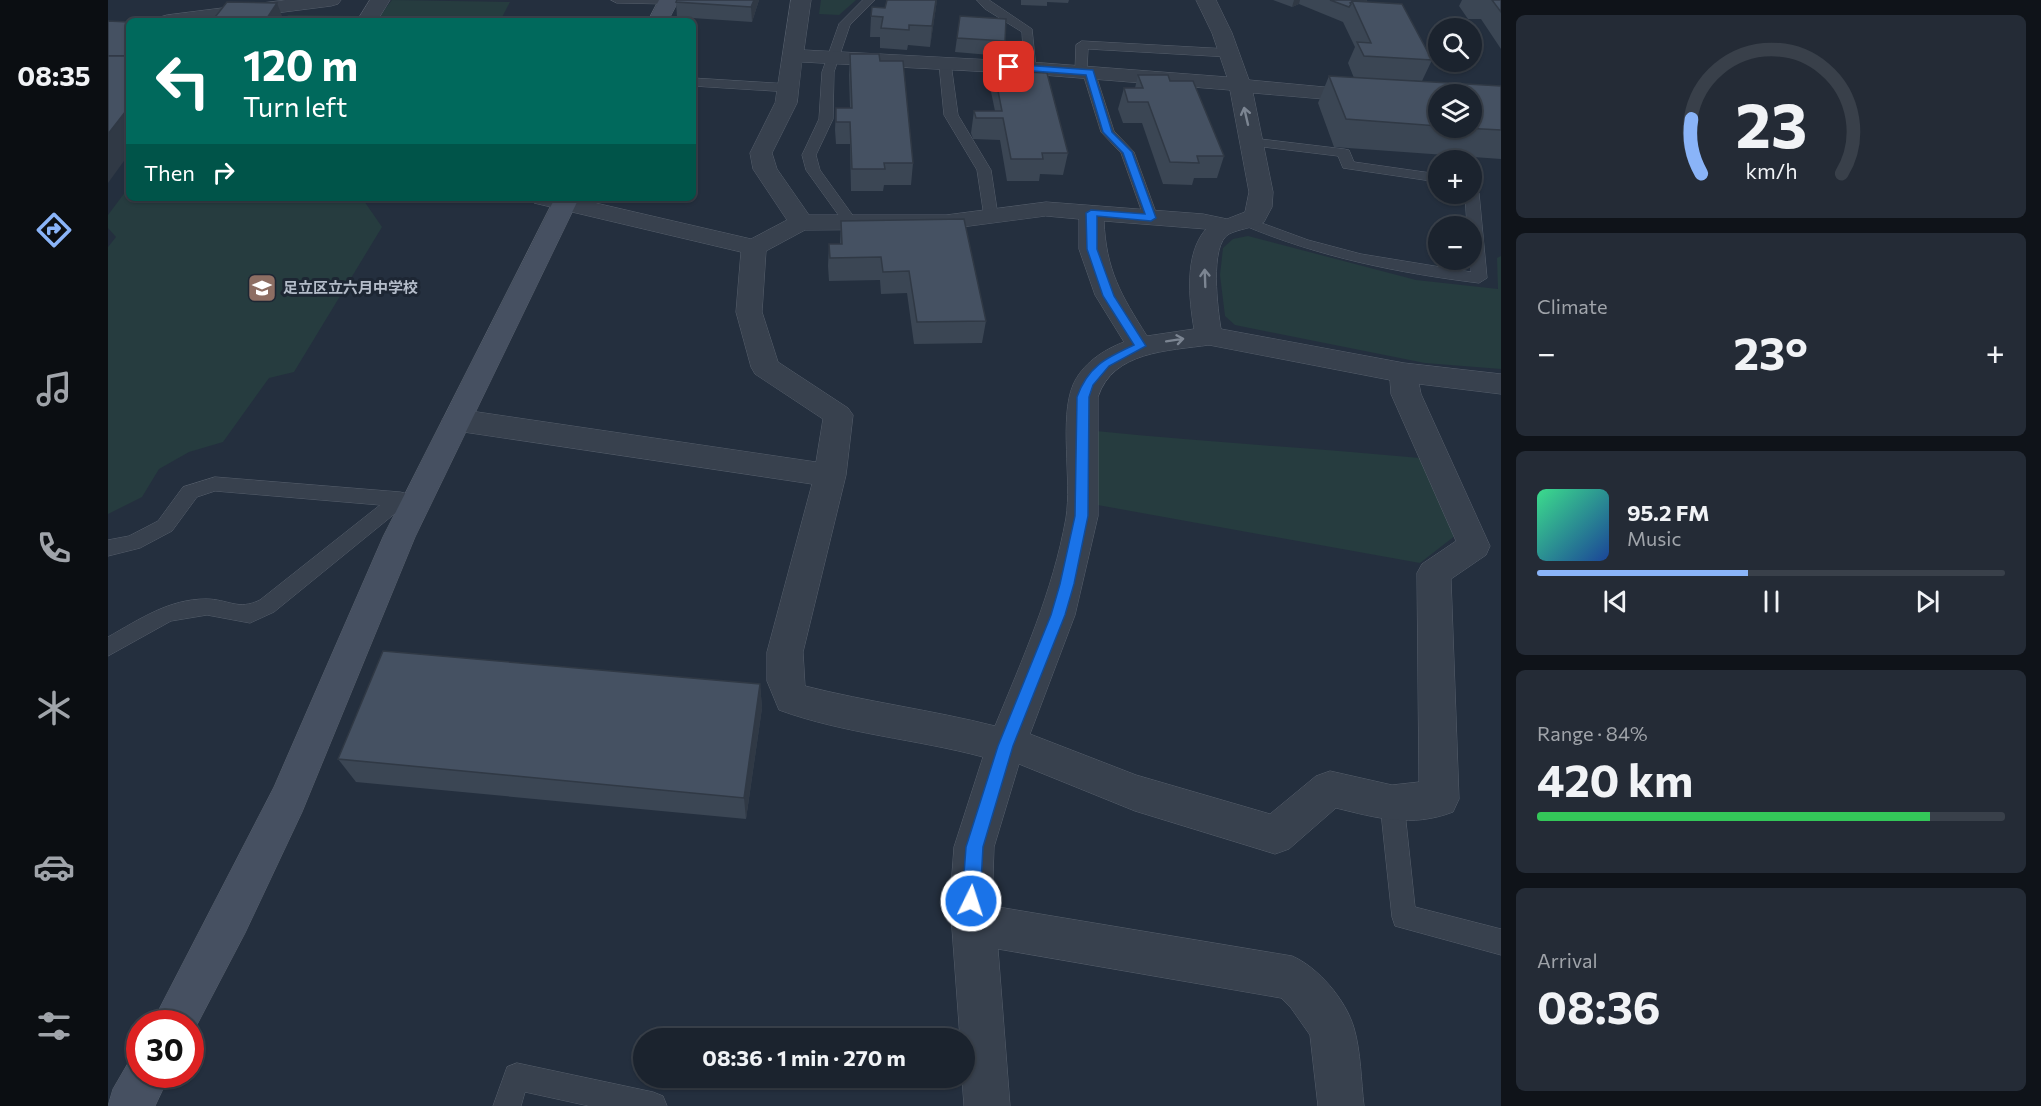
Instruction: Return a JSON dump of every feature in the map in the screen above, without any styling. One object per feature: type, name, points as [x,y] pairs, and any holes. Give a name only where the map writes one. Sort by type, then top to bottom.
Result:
[{"type":"street","points":[[181,18],[253,4],[331,0]]},
{"type":"street","points":[[369,18],[380,0]]},
{"type":"street","points":[[801,0],[786,104],[761,153],[765,169],[801,222]]},
{"type":"street","points":[[1206,0],[1240,85],[1261,192],[1260,207],[1255,217],[1219,230],[1209,241],[1204,259],[1209,336]]},
{"type":"street","points":[[660,18],[669,1]]},
{"type":"street","points":[[792,55],[1030,68],[1324,93],[1428,96]]},
{"type":"street","points":[[181,1010],[230,918],[288,799],[399,537],[409,500],[457,420],[559,201]]},
{"type":"street","points":[[563,201],[754,247],[801,222],[852,224],[946,222],[1046,209],[1238,224]]},
{"type":"street","points":[[1091,213],[1092,249],[1108,296],[1140,346]]},
{"type":"street","points":[[754,247],[749,312],[765,367],[838,415],[830,475],[785,652],[785,681],[792,699],[842,712],[940,729],[1006,744],[1135,793],[1275,836],[1330,789],[1392,804],[1439,799],[1434,573],[1474,546],[1406,394],[1404,373]]},
{"type":"street","points":[[987,1106],[971,901],[974,847],[1006,744],[1058,615],[1067,584],[1082,516],[1083,397],[1088,383],[1105,363],[1140,346],[1209,336],[1404,373],[1501,384]]},
{"type":"street","points":[[457,420],[830,475]]},
{"type":"street","points":[[974,924],[1292,978],[1307,992],[1332,1028],[1341,1106]]},
{"type":"street","points":[[130,1106],[140,1088]]},
{"type":"lane","points":[[617,0],[669,1]]},
{"type":"lane","points":[[852,224],[809,161],[809,155],[828,111],[828,72],[845,24],[869,0]]},
{"type":"lane","points":[[983,0],[989,7],[1028,32],[1030,68]]},
{"type":"lane","points":[[1151,218],[1127,152],[1108,132],[1085,72],[1082,45],[1229,54]]},
{"type":"lane","points":[[945,64],[951,115],[984,170],[991,216]]},
{"type":"lane","points":[[696,81],[790,88]]},
{"type":"lane","points":[[1252,142],[1344,153],[1348,165],[1428,177]]},
{"type":"lane","points":[[1238,224],[1423,272],[1479,278],[1473,204]]},
{"type":"lane","points":[[108,548],[133,543],[165,526],[190,492],[215,484],[409,500]]},
{"type":"lane","points":[[108,647],[167,613],[207,607],[250,615],[267,606],[409,500]]},
{"type":"lane","points":[[1392,804],[1404,917],[1501,942]]},
{"type":"lane","points":[[507,1106],[517,1077],[653,1106]]},
{"type":"green space","points":[[392,0],[510,2],[502,18],[378,18]]},
{"type":"green space","points":[[821,0],[856,0],[839,15],[819,14]]},
{"type":"green space","points":[[288,15],[363,16],[362,18],[286,18]]},
{"type":"green space","name":"足立区立六月中学校","points":[[126,191],[126,201],[364,201],[382,227],[294,372],[269,378],[223,442],[189,452],[159,469],[142,497],[108,514],[108,247],[116,237],[108,228],[108,215]]},
{"type":"green space","points":[[1248,236],[1416,280],[1498,289],[1497,258],[1501,256],[1501,369],[1425,363],[1235,325],[1225,316],[1220,275],[1223,248],[1233,239]]},
{"type":"green space","points":[[1096,431],[1420,458],[1456,535],[1420,563],[1092,504]]},
{"type":"building","points":[[677,0],[754,0],[751,7],[676,2]]},
{"type":"building","points":[[887,0],[936,0],[932,26],[909,25],[909,30],[881,28],[883,17],[871,16],[872,7],[885,8]]},
{"type":"building","points":[[1330,0],[1355,0],[1350,3],[1349,7]]},
{"type":"building","points":[[1492,0],[1501,0],[1501,12]]},
{"type":"building","points":[[1352,1],[1402,4],[1428,53],[1428,60],[1364,56],[1357,42],[1371,43]]},
{"type":"building","points":[[227,2],[277,3],[267,18],[214,18]]},
{"type":"building","points":[[960,16],[1006,19],[1005,41],[957,38]]},
{"type":"building","points":[[108,21],[126,22],[126,56],[108,56]]},
{"type":"building","points":[[850,54],[879,54],[880,61],[903,61],[913,163],[884,163],[885,169],[852,169],[850,122],[836,122],[836,108],[852,108]]},
{"type":"building","points":[[108,56],[126,56],[126,111],[108,134]]},
{"type":"building","points":[[993,66],[1025,66],[1026,72],[1047,73],[1068,153],[1042,153],[1043,159],[1011,159],[1003,118],[976,118],[974,111],[1002,111]]},
{"type":"building","points":[[1138,75],[1168,75],[1170,81],[1193,81],[1224,156],[1197,156],[1199,163],[1170,162],[1148,102],[1128,102],[1124,88],[1143,88]]},
{"type":"building","points":[[1329,76],[1467,84],[1428,84],[1428,125],[1346,119]]},
{"type":"building","points":[[1482,85],[1501,86],[1501,130],[1482,129]]},
{"type":"building","points":[[964,219],[986,321],[917,322],[909,271],[883,272],[881,257],[830,258],[829,244],[842,244],[841,221]]},
{"type":"building","points":[[383,651],[760,684],[744,798],[338,759]]},
{"type":"place","name":"足立区立六月中学校","points":[[262,288]]},
{"type":"route","points":[[971,901],[974,847],[1020,706],[1058,615],[1067,584],[1082,516],[1083,397],[1088,383],[1105,363],[1140,346],[1108,296],[1092,249],[1091,213],[1151,218],[1127,152],[1108,132],[1089,72],[1009,67]]}]
